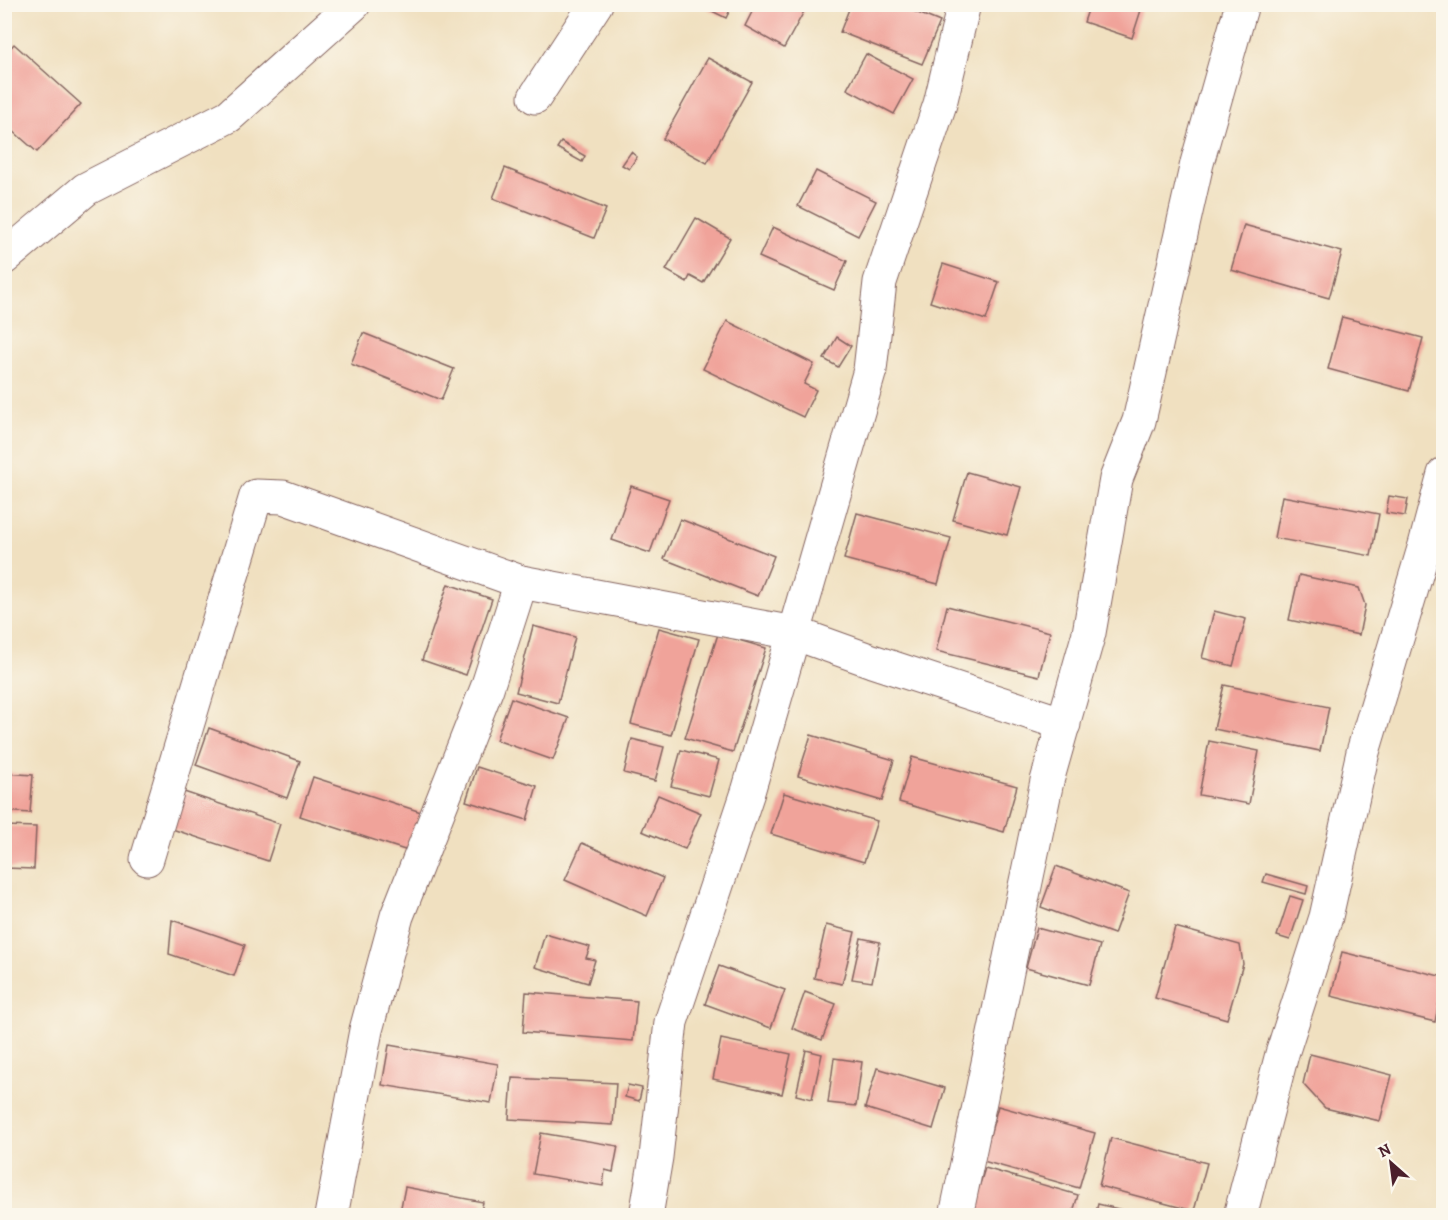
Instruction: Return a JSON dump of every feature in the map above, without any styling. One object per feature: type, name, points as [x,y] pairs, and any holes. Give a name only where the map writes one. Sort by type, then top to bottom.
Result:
[{"type":"street","points":[[4,258],[86,189],[229,116],[354,4]]},
{"type":"street","points":[[536,97],[596,4]]},
{"type":"street","points":[[646,1215],[657,1157],[671,1022],[748,792],[870,370],[880,282],[940,104],[964,4]]},
{"type":"street","points":[[956,1215],[1047,781],[1089,633],[1116,479],[1139,421],[1197,163],[1242,4]]},
{"type":"street","points":[[1240,1215],[1282,1054],[1326,917],[1363,752],[1425,545],[1443,474]]},
{"type":"street","points":[[147,859],[256,496],[283,497],[520,582],[794,633],[1064,724]]},
{"type":"street","points":[[331,1215],[366,1030],[397,916],[487,688],[520,582]]},
{"type":"building","points":[[698,4],[733,4],[726,18]]},
{"type":"building","points":[[756,4],[808,4],[784,48],[745,26]]},
{"type":"building","points":[[851,4],[896,4],[940,22],[922,64],[840,32]]},
{"type":"building","points":[[1090,4],[1143,4],[1132,38],[1084,22]]},
{"type":"building","points":[[14,44],[81,104],[37,152],[4,123],[4,55]]},
{"type":"building","points":[[866,54],[913,79],[894,114],[847,89]]},
{"type":"building","points":[[708,58],[752,82],[707,163],[663,139]]},
{"type":"building","points":[[561,142],[585,156],[582,162],[557,148]]},
{"type":"building","points":[[631,152],[637,157],[629,169],[622,165]]},
{"type":"building","points":[[505,168],[606,209],[594,238],[493,198]]},
{"type":"building","points":[[816,171],[876,201],[858,236],[798,206]]},
{"type":"building","points":[[696,218],[730,238],[703,283],[690,276],[687,282],[666,270]]},
{"type":"building","points":[[1244,225],[1342,252],[1329,298],[1231,270]]},
{"type":"building","points":[[773,227],[847,261],[834,290],[759,257]]},
{"type":"building","points":[[943,264],[999,282],[986,320],[930,302]]},
{"type":"building","points":[[1342,317],[1423,338],[1409,391],[1328,369]]},
{"type":"building","points":[[727,321],[814,364],[804,384],[816,390],[803,417],[703,369]]},
{"type":"building","points":[[363,333],[454,369],[441,400],[351,364]]},
{"type":"building","points":[[837,337],[851,346],[838,367],[824,359]]},
{"type":"building","points":[[967,472],[1021,487],[1007,535],[953,520]]},
{"type":"building","points":[[631,486],[669,499],[650,553],[612,540]]},
{"type":"building","points":[[1282,496],[1379,514],[1371,556],[1274,538]]},
{"type":"building","points":[[1389,496],[1408,499],[1405,516],[1386,513]]},
{"type":"building","points":[[857,513],[951,538],[938,584],[844,559]]},
{"type":"building","points":[[680,519],[774,556],[758,596],[664,559]]},
{"type":"building","points":[[1299,575],[1359,588],[1365,605],[1359,635],[1289,620]]},
{"type":"building","points":[[448,584],[492,599],[466,675],[422,660]]},
{"type":"building","points":[[947,606],[1050,632],[1039,676],[936,651]]},
{"type":"building","points":[[1214,611],[1246,619],[1233,666],[1202,658]]},
{"type":"building","points":[[533,626],[575,637],[558,703],[516,692]]},
{"type":"building","points":[[659,628],[699,639],[671,735],[631,724]]},
{"type":"building","points":[[718,634],[766,648],[733,752],[685,738]]},
{"type":"building","points":[[1224,685],[1329,707],[1320,751],[1214,729]]},
{"type":"building","points":[[511,698],[569,718],[553,760],[496,740]]},
{"type":"building","points":[[209,728],[300,761],[287,798],[196,765]]},
{"type":"building","points":[[811,735],[894,760],[882,801],[798,776]]},
{"type":"building","points":[[632,739],[664,747],[655,781],[624,773]]},
{"type":"building","points":[[1209,741],[1259,751],[1249,804],[1199,795]]},
{"type":"building","points":[[681,750],[719,760],[709,796],[671,786]]},
{"type":"building","points":[[912,757],[1017,786],[1004,832],[899,802]]},
{"type":"building","points":[[477,767],[537,786],[527,820],[466,801]]},
{"type":"building","points":[[4,773],[33,775],[30,813],[4,811]]},
{"type":"building","points":[[313,777],[421,812],[408,851],[300,816]]},
{"type":"building","points":[[178,790],[280,824],[268,861],[166,827]]},
{"type":"building","points":[[784,793],[877,821],[864,862],[771,834]]},
{"type":"building","points":[[658,795],[701,813],[685,849],[642,831]]},
{"type":"building","points":[[5,826],[36,827],[34,869],[5,868]]},
{"type":"building","points":[[582,843],[663,878],[647,916],[565,880]]},
{"type":"building","points":[[1056,866],[1129,893],[1114,934],[1041,907]]},
{"type":"building","points":[[1266,874],[1308,886],[1306,894],[1263,882]]},
{"type":"building","points":[[1290,896],[1303,900],[1290,940],[1277,936]]},
{"type":"building","points":[[172,920],[245,945],[234,976],[169,954]]},
{"type":"building","points":[[826,925],[855,932],[842,984],[814,978]]},
{"type":"building","points":[[1175,927],[1240,945],[1243,964],[1227,1019],[1155,998]]},
{"type":"building","points":[[1037,928],[1100,945],[1089,985],[1026,968]]},
{"type":"building","points":[[545,934],[590,947],[586,958],[595,960],[588,983],[535,967]]},
{"type":"building","points":[[861,938],[880,942],[872,982],[852,979]]},
{"type":"building","points":[[1342,952],[1444,977],[1435,1022],[1331,996]]},
{"type":"building","points":[[719,966],[785,990],[771,1028],[705,1004]]},
{"type":"building","points":[[526,992],[637,1001],[633,1041],[523,1032]]},
{"type":"building","points":[[805,992],[836,1004],[822,1040],[792,1028]]},
{"type":"building","points":[[721,1039],[791,1054],[782,1094],[713,1079]]},
{"type":"building","points":[[389,1045],[498,1064],[491,1103],[382,1085]]},
{"type":"building","points":[[806,1050],[822,1054],[812,1099],[796,1095]]},
{"type":"building","points":[[1310,1054],[1392,1075],[1380,1121],[1325,1108],[1303,1084]]},
{"type":"building","points":[[834,1058],[862,1062],[856,1106],[828,1103]]},
{"type":"building","points":[[877,1068],[945,1088],[933,1129],[865,1108]]},
{"type":"building","points":[[512,1078],[616,1083],[613,1125],[509,1119]]},
{"type":"building","points":[[628,1085],[642,1088],[639,1101],[625,1097]]},
{"type":"building","points":[[998,1106],[1095,1133],[1079,1188],[983,1161]]},
{"type":"building","points":[[541,1133],[618,1146],[613,1172],[605,1170],[603,1186],[533,1174]]},
{"type":"building","points":[[1111,1138],[1207,1163],[1194,1211],[1099,1186]]},
{"type":"building","points":[[985,1168],[1078,1195],[1072,1216],[990,1216],[972,1210]]},
{"type":"building","points":[[405,1187],[483,1202],[480,1216],[414,1216],[400,1212]]},
{"type":"building","points":[[1098,1204],[1143,1215],[1143,1216],[1095,1216]]}]
